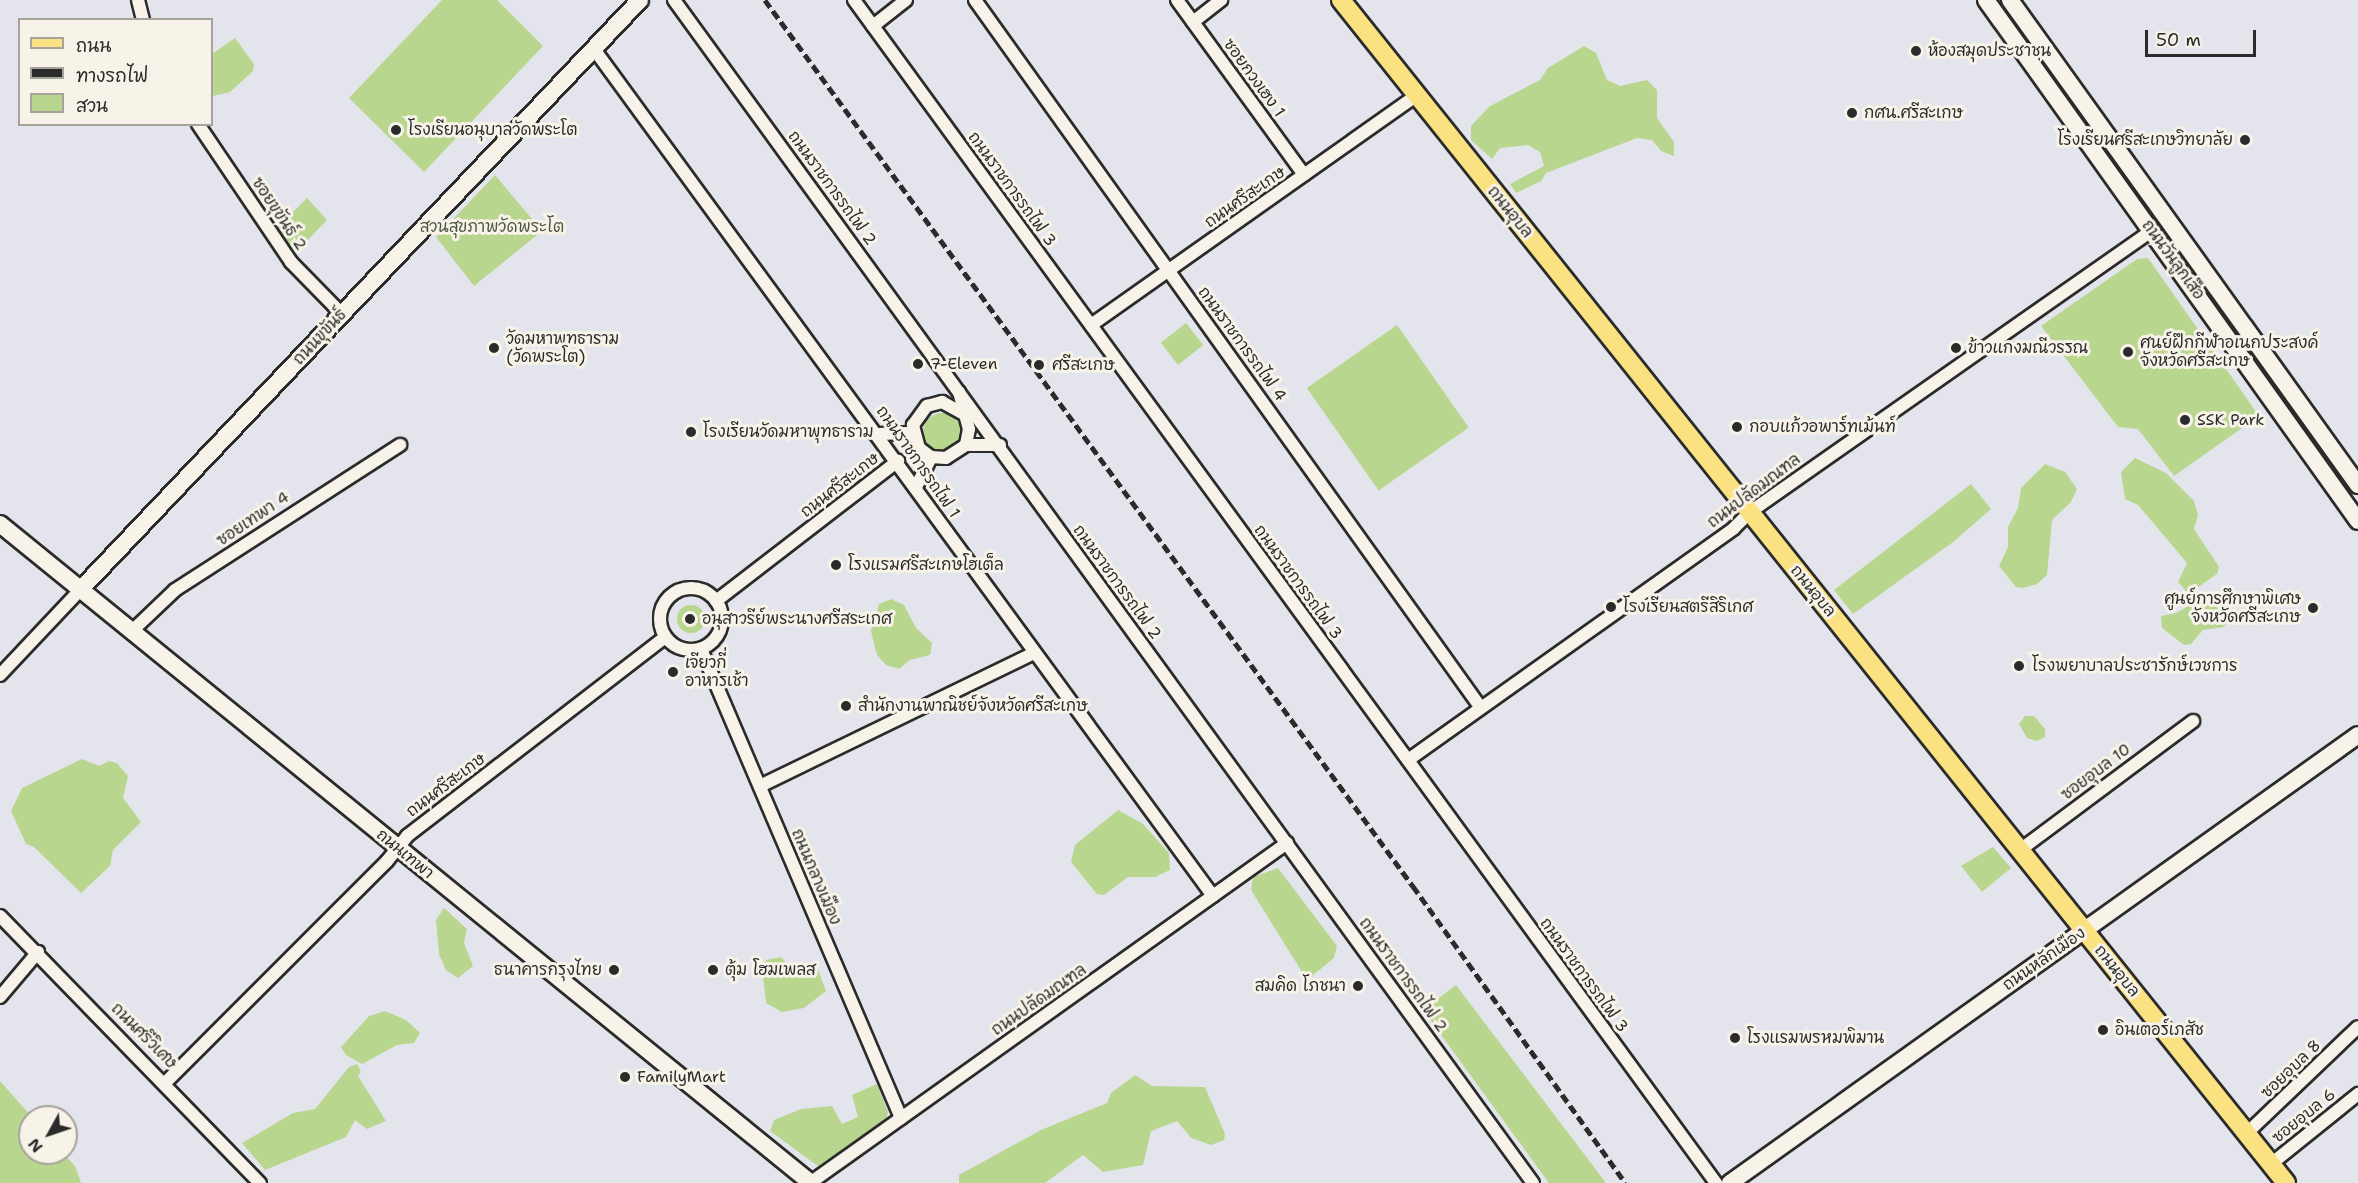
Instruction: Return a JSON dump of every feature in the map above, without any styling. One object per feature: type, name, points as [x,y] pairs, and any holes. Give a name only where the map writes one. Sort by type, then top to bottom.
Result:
[{"type":"main road","name":"ถนนอุบล","points":[[1341,0],[2286,1183]]},
{"type":"street","points":[[138,0],[142,18]]},
{"type":"street","name":"ถนนขุขันธ์","points":[[0,675],[640,0]]},
{"type":"street","name":"ถนนราชการรถไฟ 2","points":[[674,0],[958,387],[968,411],[1000,445],[1533,1183]]},
{"type":"street","name":"ถนนราชการรถไฟ 3","points":[[854,0],[1716,1183]]},
{"type":"street","points":[[873,26],[906,0]]},
{"type":"street","name":"ถนนราชการรถไฟ 4","points":[[975,0],[1481,708]]},
{"type":"street","name":"ซอยกวงเฮง 1","points":[[1177,0],[1304,175]]},
{"type":"street","points":[[1193,22],[1221,0]]},
{"type":"street","name":"ถนนวันลูกเสือ","points":[[1986,0],[2358,521]]},
{"type":"street","name":"ถนนวันลูกเสือ","points":[[2010,0],[2358,485]]},
{"type":"street","name":"ถนนราชการรถไฟ 1","points":[[594,49],[879,434],[1034,653],[1213,896]]},
{"type":"street","name":"ถนนศรีสะเกษ","points":[[1091,326],[1417,95]]},
{"type":"street","name":"ซอยขุขันธ์ 2","points":[[199,126],[291,262],[342,314]]},
{"type":"street","name":"ถนนปลัดมณฑล","points":[[1408,760],[1734,528],[1750,512],[2152,231]]},
{"type":"street","points":[[2187,281],[2204,269]]},
{"type":"street","points":[[2223,332],[2240,320]]},
{"type":"street","points":[[934,403],[951,404],[968,411],[969,429],[966,445],[954,456],[931,457],[919,448],[913,433],[920,411],[934,403]]},
{"type":"street","points":[[879,434],[913,433]]},
{"type":"street","name":"ซอยเทพา 4","points":[[132,631],[175,590],[400,445]]},
{"type":"street","points":[[966,445],[1000,445]]},
{"type":"street","points":[[916,487],[931,457]]},
{"type":"street","name":"ถนนศรีสะเกษ","points":[[716,601],[898,461]]},
{"type":"street","name":"ถนนเทพา","points":[[0,524],[810,1183]]},
{"type":"street","points":[[690,588],[700,589],[716,601],[722,614],[721,629],[714,641],[701,649],[681,649],[665,637],[660,617],[668,597],[690,588]]},
{"type":"street","name":"ถนนศรีสะเกษ","points":[[166,1082],[416,829],[665,637]]},
{"type":"street","name":"ถนนกลางเมือง","points":[[701,649],[901,1118]]},
{"type":"street","points":[[760,786],[1034,653]]},
{"type":"street","name":"ซอยอุบล 10","points":[[2020,850],[2193,721]]},
{"type":"street","name":"ถนนหลักเมือง","points":[[1730,1183],[2358,735]]},
{"type":"street","name":"ถนนปลัดมณฑล","points":[[810,1183],[1287,843]]},
{"type":"street","name":"ถนนศรีวิเศษ","points":[[0,916],[166,1082],[260,1183]]},
{"type":"street","points":[[0,997],[38,952]]},
{"type":"street","name":"ซอยอุบล 8","points":[[2247,1134],[2358,1028]]},
{"type":"street","name":"ซอยอุบล 6","points":[[2271,1164],[2358,1094]]},
{"type":"green space","points":[[442,0],[497,0],[543,46],[424,172],[349,98]]},
{"type":"green space","points":[[235,38],[254,64],[253,71],[230,92],[213,96],[213,53]]},
{"type":"green space","points":[[1584,46],[1596,53],[1607,80],[1620,86],[1647,80],[1657,90],[1657,118],[1674,142],[1674,156],[1661,151],[1652,140],[1637,138],[1546,173],[1541,181],[1516,193],[1510,184],[1544,166],[1540,152],[1528,145],[1500,148],[1492,159],[1471,140],[1471,126],[1490,106],[1540,80],[1548,68]]},
{"type":"green space","name":"สวนสุขภาพวัดพระโต","points":[[495,175],[542,231],[474,286],[436,237]]},
{"type":"green space","points":[[307,198],[327,220],[292,256],[274,231]]},
{"type":"green space","points":[[2148,258],[2259,416],[2174,476],[2138,429],[2118,427],[2041,326],[2137,259]]},
{"type":"green space","points":[[1186,323],[1203,345],[1178,365],[1161,343]]},
{"type":"green space","points":[[1397,325],[1469,427],[1379,490],[1307,388]]},
{"type":"green space","points":[[942,413],[956,418],[961,432],[956,446],[942,451],[928,446],[923,432],[928,418]]},
{"type":"green space","points":[[2135,458],[2166,473],[2194,501],[2198,515],[2194,529],[2219,567],[2217,574],[2194,590],[2187,592],[2178,582],[2187,563],[2138,505],[2125,499],[2121,472]]},
{"type":"green space","points":[[2045,464],[2065,472],[2077,489],[2071,502],[2052,520],[2047,575],[2037,584],[2023,588],[2016,587],[1999,566],[2008,547],[2008,527],[2018,508],[2021,488]]},
{"type":"green space","points":[[1971,484],[1991,509],[1953,542],[1853,614],[1834,590]]},
{"type":"green space","points":[[2206,596],[2220,611],[2228,608],[2232,615],[2224,627],[2203,630],[2191,644],[2184,645],[2162,628],[2161,616],[2176,613]]},
{"type":"green space","points":[[891,599],[904,605],[916,628],[932,643],[930,655],[910,660],[899,669],[886,665],[877,655],[871,631],[879,604]]},
{"type":"green space","points":[[691,605],[701,609],[705,619],[701,629],[691,633],[681,629],[677,619],[681,609]]},
{"type":"green space","points":[[2025,716],[2034,716],[2045,729],[2045,737],[2037,741],[2027,738],[2019,724]]},
{"type":"green space","points":[[82,759],[99,766],[109,761],[117,763],[128,776],[123,798],[141,822],[113,850],[110,866],[81,893],[34,847],[26,844],[11,811],[22,788]]},
{"type":"green space","points":[[1118,810],[1143,824],[1169,853],[1170,870],[1155,877],[1128,877],[1104,895],[1097,894],[1071,862],[1075,845]]},
{"type":"green space","points":[[1993,847],[2011,868],[1982,892],[1961,866]]},
{"type":"green space","points":[[1278,868],[1337,946],[1334,958],[1307,980],[1251,890],[1253,877]]},
{"type":"green space","points":[[444,908],[467,929],[464,943],[473,966],[458,978],[446,970],[439,954],[436,920]]},
{"type":"green space","points":[[781,957],[791,968],[812,967],[818,970],[826,991],[804,1008],[782,1012],[766,1003],[762,967],[766,960]]},
{"type":"green space","points":[[1456,985],[1606,1183],[1549,1183],[1423,1010]]},
{"type":"green space","points":[[385,1011],[406,1020],[420,1033],[414,1043],[397,1045],[362,1064],[346,1055],[341,1047],[369,1016]]},
{"type":"green space","points":[[357,1064],[361,1072],[358,1076],[386,1121],[367,1129],[355,1120],[346,1137],[265,1170],[242,1143],[293,1113],[315,1109],[349,1067]]},
{"type":"green space","points":[[1135,1075],[1152,1086],[1205,1087],[1225,1134],[1224,1140],[1211,1145],[1191,1138],[1177,1121],[1151,1131],[1143,1165],[1103,1172],[1083,1155],[1045,1183],[959,1183],[959,1175],[1041,1130],[1107,1103],[1111,1093]]},
{"type":"green space","points":[[0,1081],[21,1105],[18,1105],[18,1165],[74,1165],[81,1183],[0,1183]]},
{"type":"green space","points":[[877,1084],[888,1112],[886,1121],[818,1166],[770,1131],[774,1120],[801,1109],[832,1106],[842,1124],[858,1117],[852,1095]]},
{"type":"railway","points":[[765,0],[1413,886],[1626,1183]]},
{"type":"place","name":"ห้องสมุดประชาชน","points":[[1916,51]]},
{"type":"place","name":"กศน.ศรีสะเกษ","points":[[1852,113]]},
{"type":"place","name":"โรงเรียนอนุบาลวัดพระโต","points":[[396,130]]},
{"type":"place","name":"โรงเรียนศรีสะเกษวิทยาลัย","points":[[2245,140]]},
{"type":"place","name":"วัดมหาพุทธาราม (วัดพระโต)","points":[[494,348]]},
{"type":"place","name":"ข้าวแกงมณีวรรณ","points":[[1956,348]]},
{"type":"place","name":"ศูนย์ฝึกกีฬาอเนกประสงค์ จังหวัดศรีสะเกษ","points":[[2128,352]]},
{"type":"place","name":"7-Eleven","points":[[918,364]]},
{"type":"place","name":"ศรีสะเกษ","points":[[1039,365]]},
{"type":"place","name":"SSK Park","points":[[2185,420]]},
{"type":"place","name":"กอบแก้วอพาร์ทเม้นท์","points":[[1737,427]]},
{"type":"place","name":"โรงเรียนวัดมหาพุทธาราม","points":[[691,432]]},
{"type":"place","name":"โรงแรมศรีสะเกษโฮเต็ล","points":[[836,565]]},
{"type":"place","name":"โรงเรียนสตรีสิริเกศ","points":[[1611,607]]},
{"type":"place","name":"ศูนย์การศึกษาพิเศษ จังหวัดศรีสะเกษ","points":[[2313,608]]},
{"type":"place","name":"อนุสาวรีย์พระนางศรีสระเกศ","points":[[690,619]]},
{"type":"place","name":"โรงพยาบาลประชารักษ์เวชการ","points":[[2019,666]]},
{"type":"place","name":"เจียวกี่ อาหารเช้า","points":[[673,672]]},
{"type":"place","name":"สำนักงานพาณิชย์จังหวัดศรีสะเกษ","points":[[846,706]]},
{"type":"place","name":"ธนาคารกรุงไทย","points":[[614,970]]},
{"type":"place","name":"ตุ้ม โฮมเพลส","points":[[713,970]]},
{"type":"place","name":"สมคิด โภชนา","points":[[1358,986]]},
{"type":"place","name":"อินเตอร์เภสัช","points":[[2103,1030]]},
{"type":"place","name":"โรงแรมพรหมพิมาน","points":[[1735,1038]]},
{"type":"place","name":"FamilyMart","points":[[625,1077]]}]
